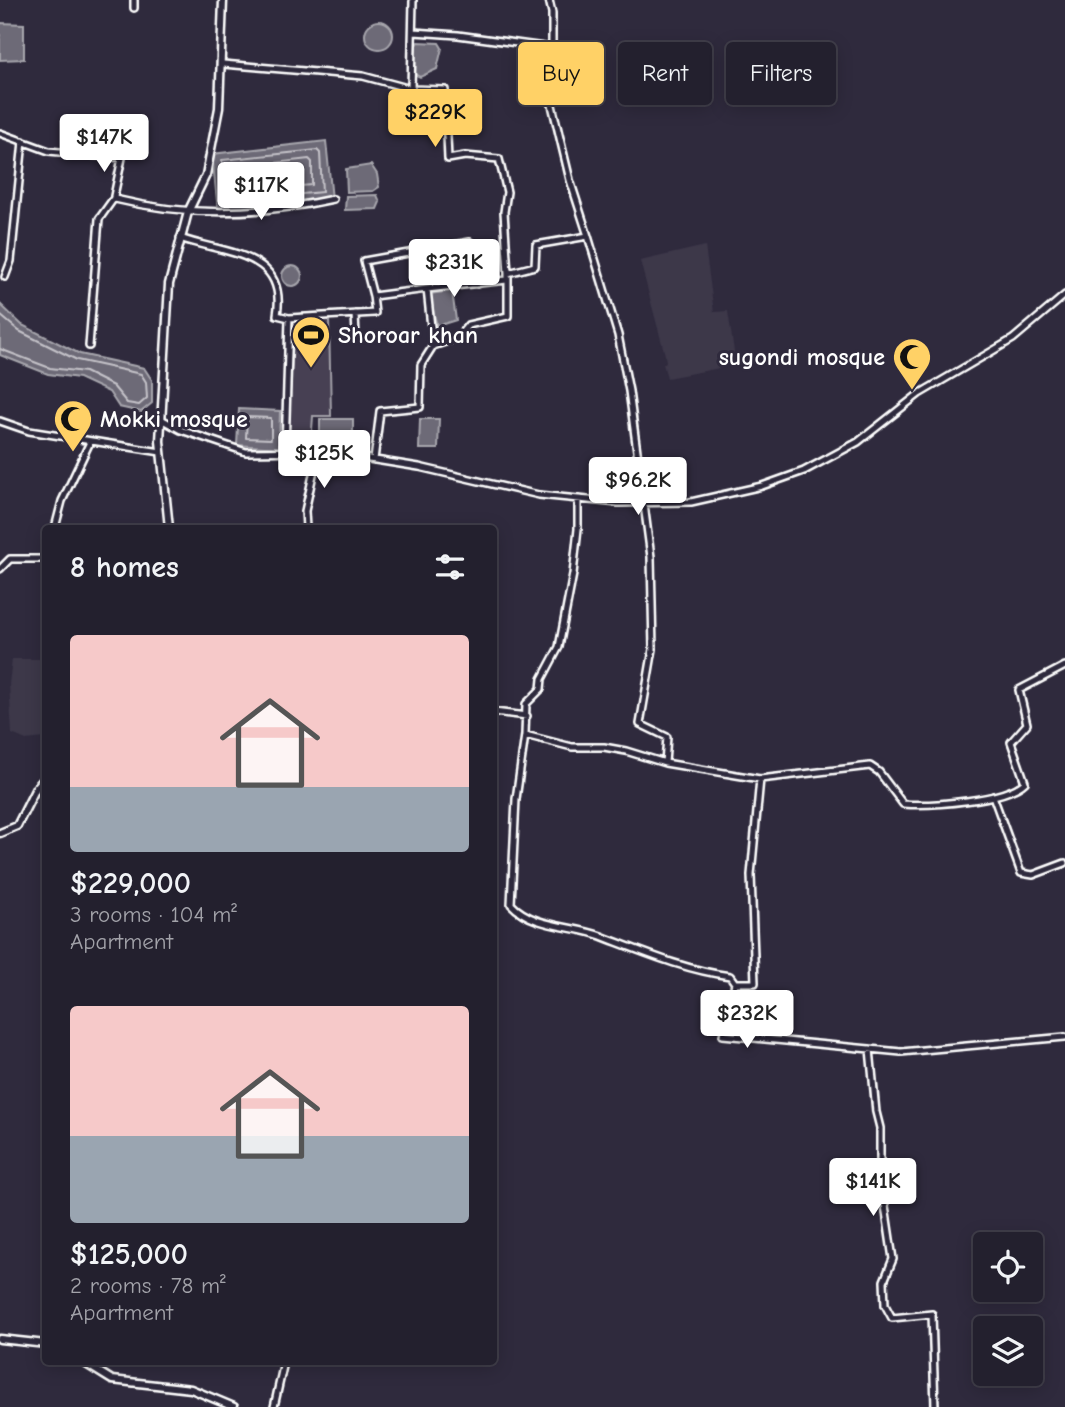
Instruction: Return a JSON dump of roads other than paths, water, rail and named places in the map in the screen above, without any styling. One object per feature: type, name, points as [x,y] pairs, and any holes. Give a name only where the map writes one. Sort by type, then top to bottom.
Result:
[{"type":"street","points":[[134,0],[134,8]]},
{"type":"street","points":[[169,525],[161,452],[161,419],[169,284],[188,212],[206,175],[219,108],[223,64],[223,0]]},
{"type":"street","points":[[411,89],[413,0]]},
{"type":"street","points":[[549,0],[552,42]]},
{"type":"street","points":[[414,32],[518,43]]},
{"type":"street","points":[[223,64],[363,76],[411,89],[445,90],[448,159],[465,156],[499,159],[507,192],[504,212],[508,316],[468,324],[457,338],[433,346]]},
{"type":"street","points":[[552,105],[570,180],[618,335],[629,391],[651,557],[653,649],[640,724],[667,737],[665,763]]},
{"type":"street","points":[[0,133],[49,151],[122,158],[114,198],[99,219],[89,346]]},
{"type":"street","points":[[5,277],[10,261],[23,141]]},
{"type":"street","points":[[114,198],[129,203],[188,212],[224,214],[333,199]]},
{"type":"street","points":[[373,296],[477,284],[508,276],[535,266],[536,246],[539,244],[588,236]]},
{"type":"street","points":[[180,238],[252,258],[274,277],[279,296],[277,315],[289,318],[376,312],[364,261],[459,243],[470,242],[475,246],[477,284]]},
{"type":"street","points":[[374,460],[380,410],[421,407],[421,365],[433,346],[427,289]]},
{"type":"street","points":[[161,419],[181,430],[246,452],[318,452],[374,460],[419,467],[539,495],[643,504],[691,502],[762,486],[804,471],[858,442],[919,394],[1013,339],[1065,295]]},
{"type":"street","points":[[355,314],[356,336]]},
{"type":"street","points":[[285,451],[289,318]]},
{"type":"street","points":[[0,421],[29,431],[161,452]]},
{"type":"street","points":[[56,525],[62,501],[90,442]]},
{"type":"street","points":[[306,525],[305,511],[318,452]]},
{"type":"street","points":[[578,499],[579,529],[559,647],[542,679],[541,689],[526,704],[527,716],[516,799],[511,904],[520,913],[551,925],[600,935],[701,971],[730,976],[735,983],[723,1035],[870,1049],[941,1050],[1065,1037]]},
{"type":"street","points":[[0,569],[10,559],[42,559]]},
{"type":"street","points":[[525,735],[572,747],[604,747],[665,763],[760,779],[870,766],[879,772],[903,804],[951,805],[993,796],[1025,782],[1022,767],[1011,743],[1027,724],[1019,690],[1065,666]]},
{"type":"street","points":[[497,712],[527,716]]},
{"type":"street","points":[[735,983],[755,983],[751,875],[760,779]]},
{"type":"street","points":[[0,833],[17,826],[36,788],[42,782]]},
{"type":"street","points":[[993,796],[1021,873],[1033,875],[1065,863]]},
{"type":"street","points":[[870,1049],[880,1128],[880,1172],[893,1259],[884,1281],[885,1305],[892,1318],[932,1314],[935,1407]]},
{"type":"street","points":[[0,1339],[42,1343]]},
{"type":"street","points":[[88,1365],[112,1380],[191,1389],[234,1407]]},
{"type":"street","points":[[274,1407],[283,1365]]},
{"type":"water","points":[[379,21],[389,25],[393,35],[389,45],[379,49],[369,45],[365,35],[369,25]]},
{"type":"water","points":[[0,23],[24,24],[24,59],[0,60]]},
{"type":"water","points":[[418,42],[439,43],[442,48],[437,69],[420,77],[414,74],[414,48]]},
{"type":"water","points":[[326,141],[332,199],[218,211],[212,154]]},
{"type":"water","points":[[371,165],[377,174],[379,187],[373,191],[347,192],[346,169]]},
{"type":"water","points":[[377,195],[380,202],[377,209],[345,210],[346,196]]},
{"type":"water","points":[[292,266],[299,269],[302,276],[299,283],[292,286],[285,283],[282,276],[285,269]]},
{"type":"water","points":[[452,291],[456,320],[437,326],[429,294]]},
{"type":"water","points":[[0,304],[22,325],[80,354],[144,368],[152,380],[152,403],[141,412],[119,407],[109,392],[79,378],[48,374],[0,355]]},
{"type":"water","points":[[239,409],[280,411],[279,448],[237,445]]},
{"type":"water","points":[[320,419],[353,419],[353,443],[320,443]]},
{"type":"water","points":[[420,419],[439,419],[438,449],[419,449]]},
{"type":"place","name":"Shoroar khan","points":[[311,369]]},
{"type":"place","name":"sugondi mosque","points":[[912,391]]},
{"type":"place","name":"Mokki mosque","points":[[73,453]]}]
